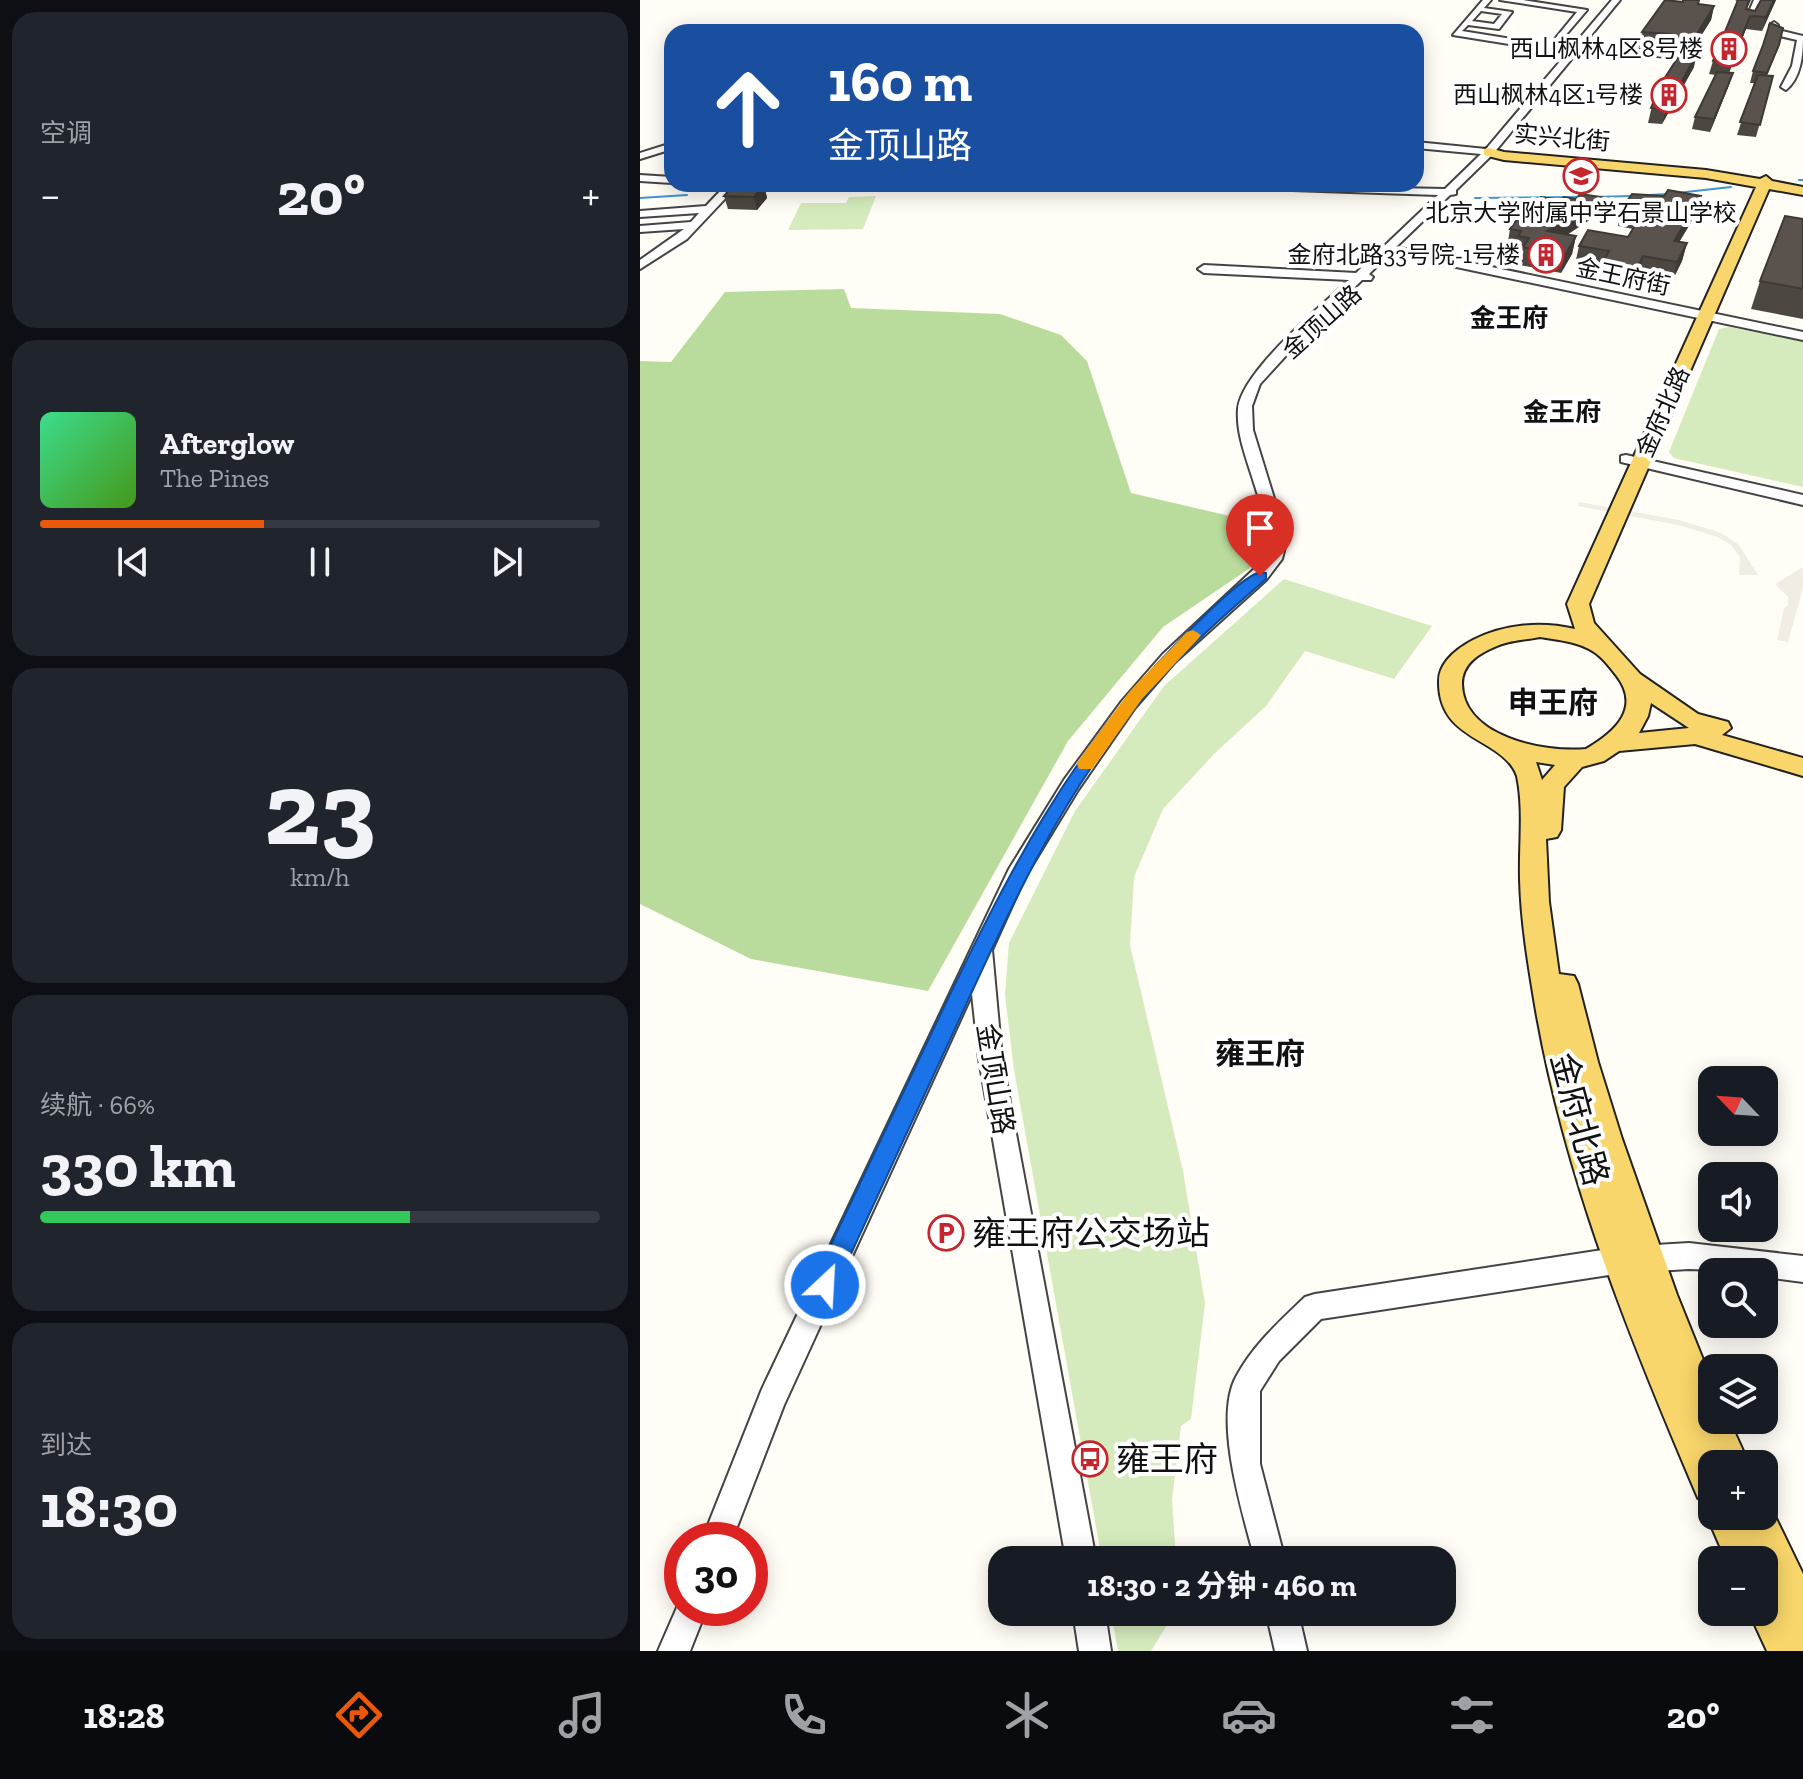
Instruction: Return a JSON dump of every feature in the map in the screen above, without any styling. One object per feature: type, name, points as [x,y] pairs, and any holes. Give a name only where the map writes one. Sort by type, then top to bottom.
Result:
[{"type":"main road","name":"实兴北街","points":[[1489,152],[1504,156],[1758,180],[1803,190]]},
{"type":"main road","name":"金府北路","points":[[1540,630],[1562,603],[1633,461],[1758,180]]},
{"type":"main road","name":"金府北路","points":[[1598,644],[1583,624],[1578,604],[1633,461]]},
{"type":"main road","points":[[1803,753],[1690,720],[1636,681],[1598,644],[1540,630],[1486,639],[1461,657],[1452,671],[1449,688],[1453,709],[1466,723],[1504,747],[1540,757],[1589,758],[1618,743],[1695,736],[1803,767]]},
{"type":"main road","points":[[1618,743],[1634,723],[1641,704],[1636,681]]},
{"type":"main road","name":"金府北路","points":[[1504,747],[1525,764],[1532,790],[1533,880],[1549,996],[1570,1092],[1634,1260],[1723,1450]]},
{"type":"main road","name":"金府北路","points":[[1576,758],[1552,785],[1547,814],[1556,936],[1567,997],[1634,1260],[1672,1395],[1698,1453]]},
{"type":"main road","points":[[1761,1530],[1803,1618]]},
{"type":"main road","points":[[1776,1626],[1788,1651]]},
{"type":"street","points":[[1487,0],[1456,33],[1552,48],[1583,10],[1504,0]]},
{"type":"street","name":"金顶山路","points":[[1079,1546],[992,1058],[982,978],[984,941],[1016,875],[1128,705],[1169,658],[1260,576],[1274,559],[1277,547],[1273,521],[1248,444],[1245,420],[1249,394],[1266,368],[1284,359],[1308,340],[1365,277],[1450,192],[1491,157],[1489,152],[1616,0]]},
{"type":"street","points":[[1748,19],[1758,0]]},
{"type":"street","points":[[1466,23],[1496,27],[1508,12],[1479,9]]},
{"type":"street","points":[[1774,25],[1774,32],[1802,38],[1796,66],[1786,87]]},
{"type":"street","points":[[1569,28],[1590,30]]},
{"type":"street","points":[[1576,47],[1667,55]]},
{"type":"street","points":[[1424,146],[1489,152]]},
{"type":"street","points":[[640,156],[664,148]]},
{"type":"street","points":[[640,178],[664,180]]},
{"type":"street","points":[[1424,191],[1450,192]]},
{"type":"street","points":[[640,265],[683,237],[726,192]]},
{"type":"street","points":[[640,214],[710,209]]},
{"type":"street","points":[[640,229],[695,225]]},
{"type":"street","name":"金王府街","points":[[1393,250],[1803,336]]},
{"type":"street","points":[[1204,269],[1365,277]]},
{"type":"street","points":[[1633,461],[1803,500]]},
{"type":"street","points":[[724,1522],[772,1399],[984,941]]},
{"type":"street","points":[[1266,1546],[1245,1464],[1243,1428],[1246,1387],[1269,1351],[1315,1307],[1634,1260],[1689,1256],[1803,1269]]},
{"type":"street","points":[[674,1651],[684,1626]]},
{"type":"street","points":[[1091,1626],[1095,1651]]},
{"type":"street","points":[[1285,1626],[1291,1651]]},
{"type":"green space","points":[[876,196],[863,229],[788,230],[801,203],[846,203],[849,197]]},
{"type":"green space","points":[[844,289],[851,308],[1000,314],[1061,335],[1087,361],[1131,493],[1264,524],[1250,568],[1163,627],[1068,741],[928,991],[751,959],[640,904],[640,361],[671,362],[725,292]]},
{"type":"green space","points":[[1729,327],[1803,341],[1803,487],[1674,458],[1669,452],[1719,329]]},
{"type":"green space","points":[[1284,579],[1432,626],[1394,679],[1305,651],[1266,706],[1214,754],[1163,809],[1134,877],[1130,945],[1183,1171],[1205,1303],[1191,1419],[1181,1426],[1172,1499],[1175,1546],[1099,1546],[1014,1070],[1005,995],[1009,943],[1075,811],[1164,686]]},
{"type":"green space","points":[[1114,1626],[1166,1626],[1151,1651],[1118,1651]]},
{"type":"shaded area","points":[[1579,502],[1679,520],[1721,533],[1738,544],[1758,575],[1739,575],[1740,557],[1731,545],[1718,537],[1678,525],[1578,506]]},
{"type":"shaded area","points":[[1803,567],[1803,588],[1788,642],[1777,640],[1788,597],[1775,584]]},
{"type":"building","points":[[1665,0],[1699,0],[1698,4],[1714,6],[1692,42],[1675,39],[1671,34],[1642,32]]},
{"type":"building","points":[[1738,0],[1749,0],[1746,9],[1755,11],[1761,0],[1774,0],[1766,17],[1750,16],[1731,63],[1713,61]]},
{"type":"building","points":[[1770,23],[1783,28],[1779,45],[1767,73],[1753,71],[1763,45]]},
{"type":"building","points":[[1682,51],[1697,53],[1666,110],[1651,108],[1655,93]]},
{"type":"building","points":[[1717,72],[1733,73],[1714,119],[1695,117]]},
{"type":"building","points":[[1758,75],[1773,76],[1760,125],[1740,122]]},
{"type":"building","points":[[1668,190],[1701,196],[1674,241],[1687,243],[1677,262],[1643,256],[1637,268],[1603,262],[1609,251],[1579,246],[1588,230],[1628,237],[1643,212],[1622,208],[1632,194],[1664,196]]},
{"type":"building","points":[[727,192],[758,192],[754,197],[724,196]]},
{"type":"building","points":[[1580,194],[1601,197],[1547,231],[1576,236],[1565,255],[1523,247],[1529,238],[1518,236],[1521,231],[1510,229],[1541,197],[1576,199]]},
{"type":"building","points":[[1785,216],[1803,219],[1803,289],[1760,281]]},
{"type":"waterway","points":[[1677,193],[1731,187]]},
{"type":"waterway","points":[[1649,195],[1668,194]]},
{"type":"waterway","points":[[640,198],[687,195]]},
{"type":"waterway","points":[[1593,197],[1632,196]]},
{"type":"waterway","points":[[1475,198],[1580,197]]},
{"type":"slow traffic","points":[[1086,764],[1136,695],[1193,635]]},
{"type":"place","name":"西山枫林4区8号楼","points":[[1729,49]]},
{"type":"place","name":"西山枫林4区1号楼","points":[[1669,95]]},
{"type":"place","name":"北京大学附属中学石景山学校","points":[[1581,176]]},
{"type":"place","name":"金府北路33号院-1号楼","points":[[1546,255]]},
{"type":"place","name":"雍王府公交场站","points":[[946,1233]]},
{"type":"place","name":"雍王府","points":[[1090,1459]]},
{"type":"district","name":"金王府","points":[[1509,318]]},
{"type":"district","name":"金王府","points":[[1562,412]]},
{"type":"district","name":"申王府","points":[[1553,703]]},
{"type":"district","name":"雍王府","points":[[1260,1054]]},
{"type":"route","points":[[825,1285],[1016,875],[1071,785],[1128,705],[1169,658],[1260,576]]}]
